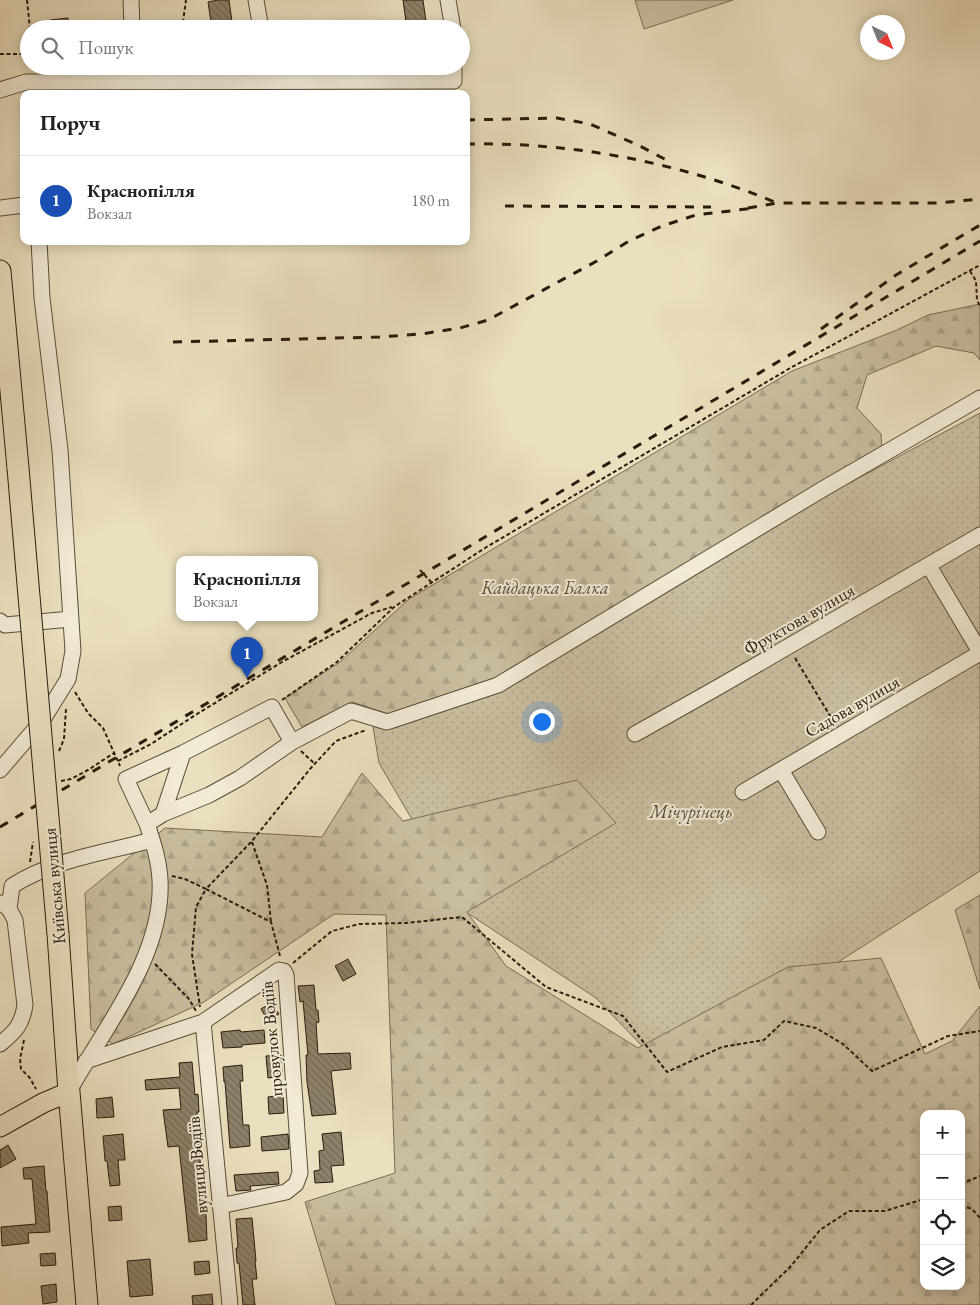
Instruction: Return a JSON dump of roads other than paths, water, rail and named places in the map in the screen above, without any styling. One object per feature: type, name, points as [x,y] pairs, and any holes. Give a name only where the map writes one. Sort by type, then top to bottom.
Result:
[{"type":"highway","name":"Київська вулиця","points":[[0,271],[58,934],[68,1092],[88,1305]]},
{"type":"main road","points":[[0,1127],[43,1103],[68,1092]]},
{"type":"street","points":[[131,0],[132,20]]},
{"type":"street","points":[[256,0],[259,20]]},
{"type":"street","points":[[448,0],[451,20]]},
{"type":"street","points":[[0,90],[252,75]]},
{"type":"street","points":[[295,75],[454,81],[454,75]]},
{"type":"street","points":[[0,208],[20,206]]},
{"type":"street","points":[[0,770],[42,721],[68,679],[73,651],[60,450],[42,298],[39,245]]},
{"type":"street","points":[[147,824],[163,814],[208,795],[240,778],[292,742],[351,711],[387,722],[498,685],[823,489],[980,398]]},
{"type":"street","name":"Фруктова вулиця","points":[[635,734],[930,566],[980,534]]},
{"type":"street","points":[[930,566],[980,653]]},
{"type":"street","points":[[0,621],[5,625],[72,619]]},
{"type":"street","name":"Садова вулиця","points":[[744,792],[980,653]]},
{"type":"street","points":[[68,1092],[124,999],[146,955],[156,922],[159,903],[157,856],[147,824],[126,779],[183,753],[272,707],[292,742]]},
{"type":"street","points":[[163,814],[183,753]]},
{"type":"street","points":[[781,770],[818,832]]},
{"type":"street","points":[[0,1044],[11,1036],[23,1018],[25,1005],[15,920],[5,905],[12,886],[28,876],[87,855],[108,852],[152,840]]},
{"type":"street","name":"провулок Водіїв","points":[[86,1061],[202,1022],[279,970],[284,971],[286,975],[300,1173],[296,1184],[286,1192],[220,1206]]},
{"type":"street","name":"вулиця Водіїв","points":[[202,1022],[230,1305]]},
{"type":"railway","points":[[470,120],[557,118],[590,124],[640,146],[672,163]]},
{"type":"railway","points":[[470,144],[546,147],[625,157],[702,176],[777,203]]},
{"type":"railway","points":[[748,208],[777,203],[938,203],[980,199]]},
{"type":"railway","points":[[505,206],[711,207]]},
{"type":"railway","points":[[173,342],[379,337],[421,334],[460,328],[488,320],[595,262],[629,241],[662,226],[696,215],[755,208]]},
{"type":"railway","points":[[821,329],[896,275],[980,225]]},
{"type":"railway","points":[[0,827],[980,241]]},
{"type":"place","name":"Краснопілля","points":[[247,678]]},
{"type":"park label","name":"Кайдацька Балка","points":[[545,587]]},
{"type":"park label","name":"Мічурінець","points":[[691,811]]}]
